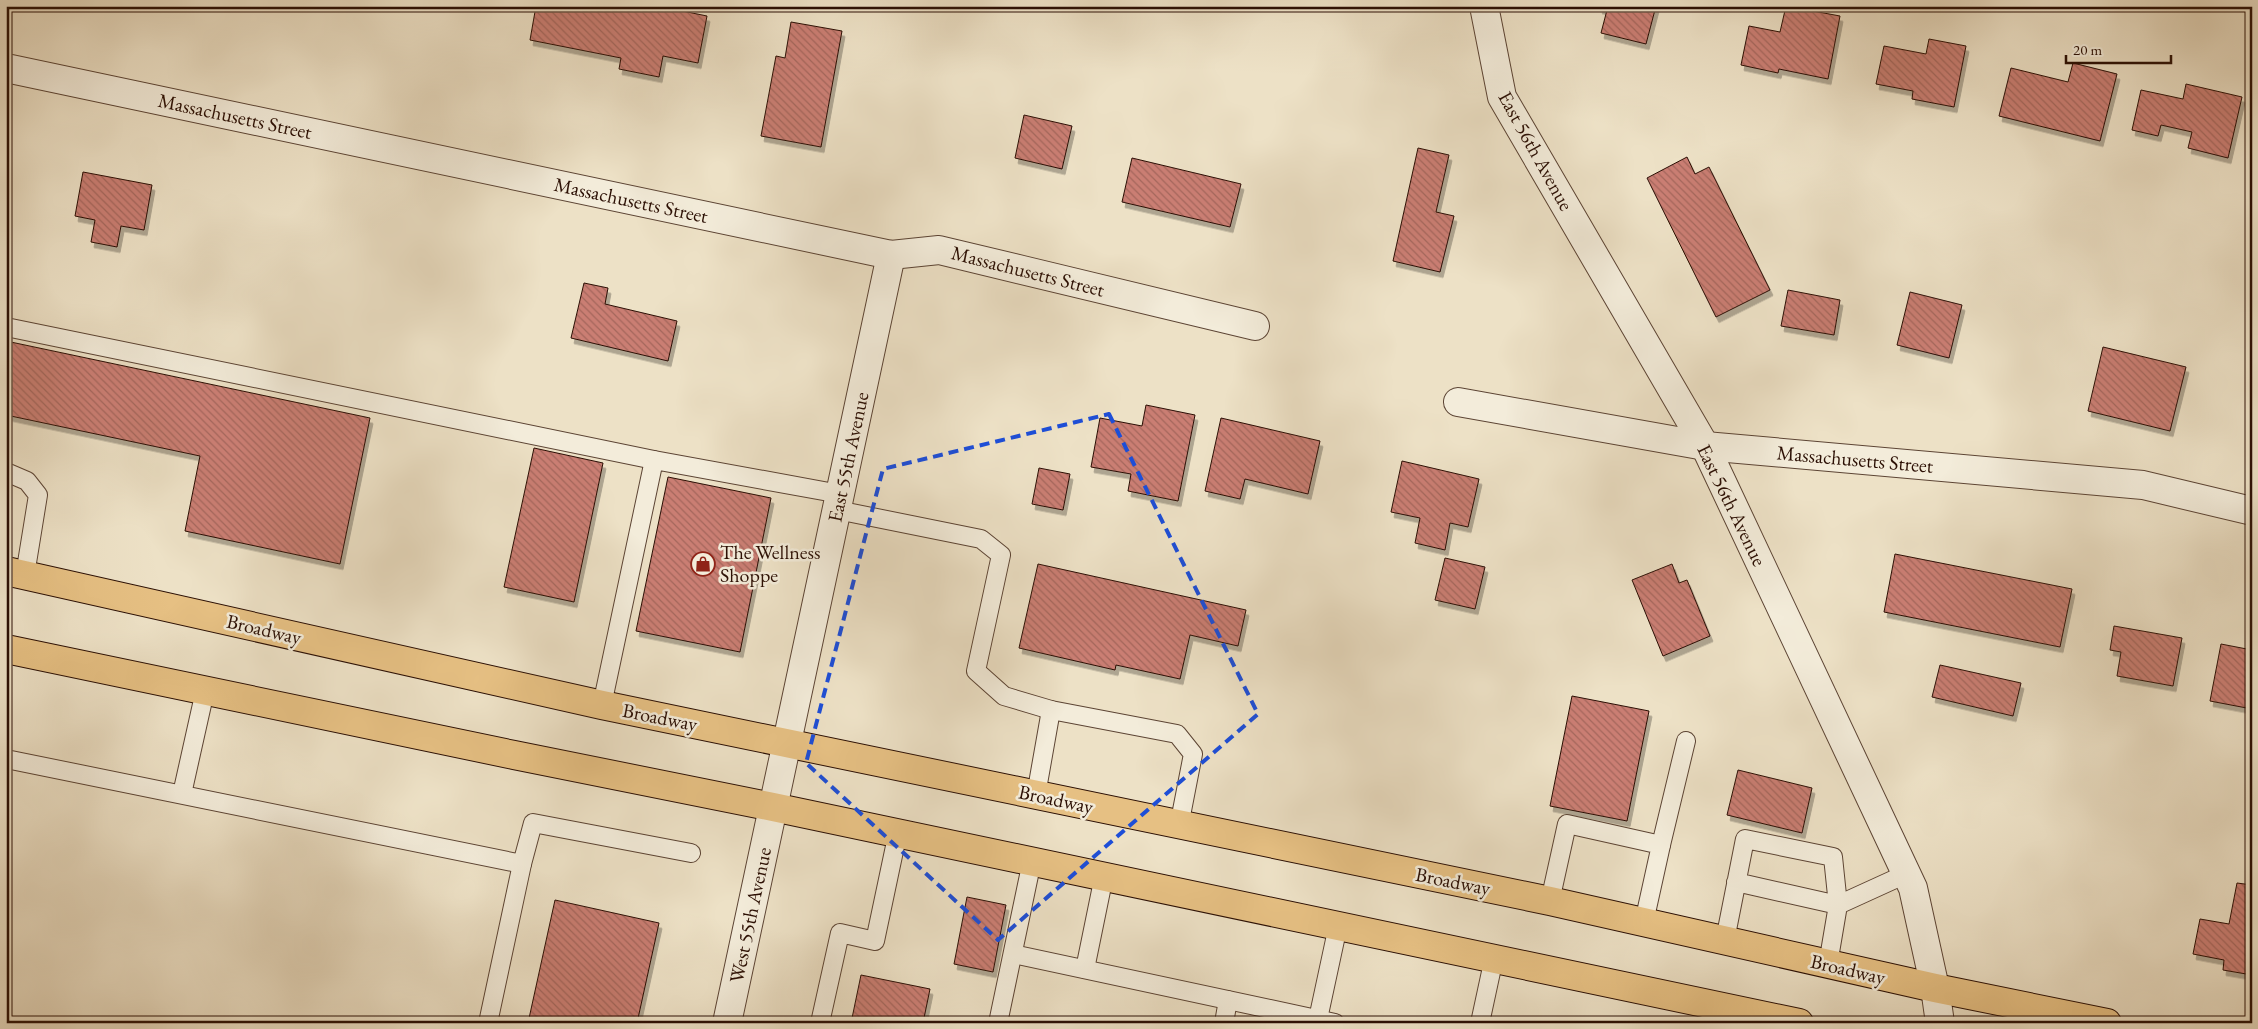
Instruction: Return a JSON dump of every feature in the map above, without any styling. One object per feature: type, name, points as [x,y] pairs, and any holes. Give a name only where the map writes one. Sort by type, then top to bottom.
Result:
[{"type":"main road","name":"Broadway","points":[[15,573],[602,705],[787,742],[1179,826],[1550,901],[1935,988],[2107,1023]]},
{"type":"main road","points":[[6,649],[543,761],[774,806],[1799,1023]]},
{"type":"street","name":"East 56th Avenue","points":[[1484,6],[1502,97],[1705,446],[1906,874],[1912,888],[1935,988],[1940,1023]]},
{"type":"street","name":"Massachusetts Street","points":[[6,68],[891,255],[939,250],[1255,326]]},
{"type":"street","name":"East 55th Avenue","points":[[774,806],[891,255]]},
{"type":"street","name":"Massachusetts Street","points":[[1458,402],[1705,446],[2143,485],[2252,511]]},
{"type":"street","name":"West 55th Avenue","points":[[727,1023],[774,806]]},
{"type":"lane","points":[[6,327],[654,460],[838,502],[981,539],[1001,555],[976,671],[1004,696],[1051,710],[1177,734],[1193,754],[1179,826]]},
{"type":"lane","points":[[602,705],[654,460]]},
{"type":"lane","points":[[6,472],[27,481],[38,495],[15,573]]},
{"type":"lane","points":[[182,794],[205,691]]},
{"type":"lane","points":[[1036,795],[1051,710]]},
{"type":"lane","points":[[1644,922],[1686,741]]},
{"type":"lane","points":[[6,759],[522,864]]},
{"type":"lane","points":[[488,1023],[532,823],[691,853]]},
{"type":"lane","points":[[1550,901],[1567,824],[1661,845]]},
{"type":"lane","points":[[820,1023],[840,933],[875,941],[898,832]]},
{"type":"lane","points":[[1725,940],[1745,839],[1833,857],[1838,905],[1828,964]]},
{"type":"lane","points":[[998,1023],[1032,861]]},
{"type":"lane","points":[[1736,882],[1838,905],[1906,874]]},
{"type":"lane","points":[[1085,969],[1104,876]]},
{"type":"lane","points":[[1013,954],[1326,1021],[1338,926]]},
{"type":"lane","points":[[1480,1023],[1494,958]]},
{"type":"lane","points":[[1224,1023],[1228,1000]]},
{"type":"highlighted area","points":[[1109,414],[1258,714],[998,940],[806,763],[883,469]]},
{"type":"building","points":[[536,6],[658,6],[707,16],[698,63],[663,56],[659,77],[619,69],[621,58],[530,40]]},
{"type":"building","points":[[1600,6],[1656,6],[1646,44],[1601,33],[1607,10],[1599,8]]},
{"type":"building","points":[[1786,6],[1840,16],[1828,79],[1779,69],[1778,73],[1741,65],[1749,26],[1780,32]]},
{"type":"building","points":[[791,22],[842,31],[821,147],[761,136],[776,56],[785,58]]},
{"type":"building","points":[[1929,39],[1966,46],[1954,107],[1912,99],[1913,91],[1876,84],[1884,46],[1926,54]]},
{"type":"building","points":[[2073,63],[2117,74],[2100,141],[1999,116],[2011,68],[2068,82]]},
{"type":"building","points":[[2186,84],[2242,97],[2228,158],[2188,148],[2192,132],[2161,125],[2158,136],[2132,130],[2141,90],[2183,99]]},
{"type":"building","points":[[1024,115],[1072,126],[1062,169],[1015,158]]},
{"type":"building","points":[[1418,148],[1449,155],[1436,212],[1454,216],[1440,272],[1393,261]]},
{"type":"building","points":[[1687,157],[1695,174],[1709,167],[1770,290],[1716,317],[1647,178]]},
{"type":"building","points":[[1132,158],[1241,184],[1230,227],[1122,202]]},
{"type":"building","points":[[83,172],[152,185],[144,230],[121,226],[117,247],[91,242],[95,220],[75,216]]},
{"type":"building","points":[[584,283],[608,288],[605,304],[677,321],[668,361],[571,338]]},
{"type":"building","points":[[1788,290],[1840,300],[1834,335],[1781,326]]},
{"type":"building","points":[[1910,292],[1962,305],[1949,358],[1897,345]]},
{"type":"building","points":[[6,341],[370,418],[340,564],[185,531],[200,456],[6,415]]},
{"type":"building","points":[[2103,347],[2186,367],[2170,431],[2088,411]]},
{"type":"building","points":[[1146,405],[1195,415],[1178,501],[1128,491],[1131,474],[1091,467],[1100,418],[1142,426]]},
{"type":"building","points":[[1221,418],[1320,441],[1308,494],[1245,479],[1240,499],[1205,491]]},
{"type":"building","points":[[534,448],[603,463],[574,602],[504,587]]},
{"type":"building","points":[[1402,461],[1479,479],[1468,527],[1450,523],[1445,550],[1415,543],[1420,518],[1391,512]]},
{"type":"building","points":[[1039,468],[1070,474],[1063,510],[1032,504]]},
{"type":"building","name":"The Wellness Shoppe","points":[[668,477],[771,498],[740,652],[636,631]]},
{"type":"building","points":[[1895,554],[2072,589],[2060,647],[1884,612]]},
{"type":"building","points":[[1445,558],[1485,567],[1475,609],[1435,600]]},
{"type":"building","points":[[1038,564],[1246,610],[1238,646],[1190,635],[1180,679],[1116,665],[1115,670],[1019,648]]},
{"type":"building","points":[[1672,564],[1679,583],[1687,580],[1710,636],[1663,656],[1632,580]]},
{"type":"building","points":[[2114,626],[2182,638],[2173,686],[2117,676],[2121,652],[2110,650]]},
{"type":"building","points":[[2221,644],[2252,650],[2252,709],[2210,701]]},
{"type":"building","points":[[1940,665],[2021,683],[2013,716],[1932,697]]},
{"type":"building","points":[[1572,696],[1649,711],[1627,821],[1550,806]]},
{"type":"building","points":[[1738,770],[1812,788],[1802,833],[1727,815]]},
{"type":"building","points":[[2237,883],[2252,885],[2252,975],[2223,970],[2224,960],[2193,954],[2200,919],[2229,924]]},
{"type":"building","points":[[967,897],[1006,905],[993,972],[954,964]]},
{"type":"building","points":[[555,900],[659,923],[637,1023],[528,1023]]},
{"type":"building","points":[[861,975],[930,989],[923,1023],[851,1023]]},
{"type":"place","name":"The Wellness Shoppe","points":[[703,564]]}]
